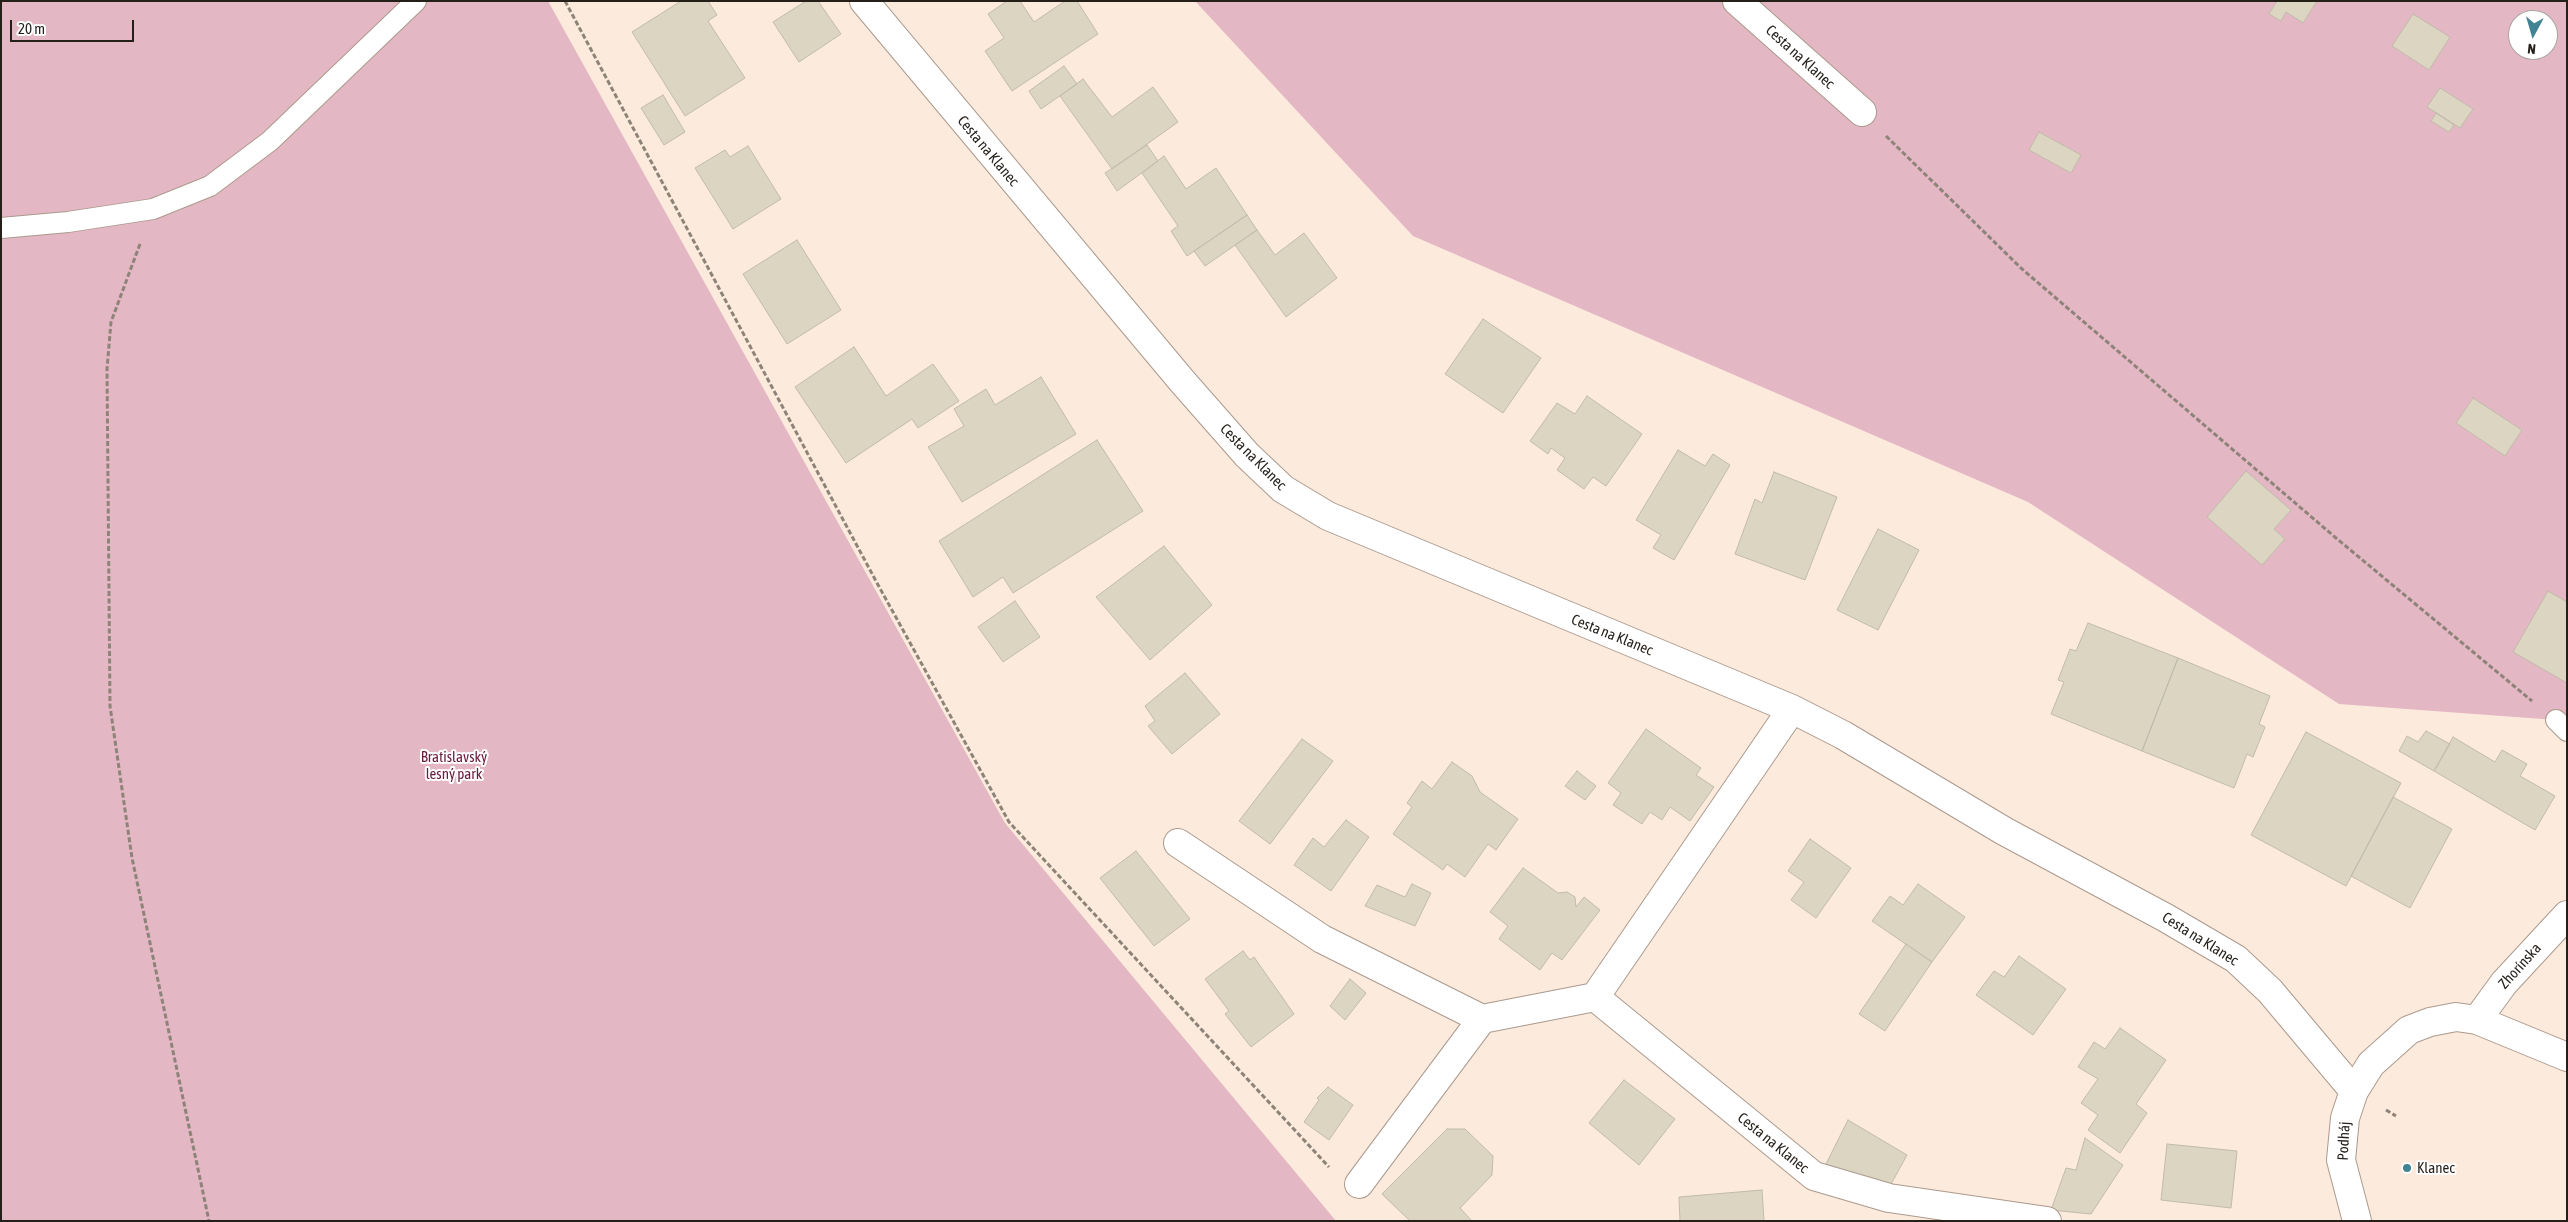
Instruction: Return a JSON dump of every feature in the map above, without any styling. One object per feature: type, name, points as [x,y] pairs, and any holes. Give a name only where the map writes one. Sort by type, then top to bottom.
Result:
[{"type":"street","name":"Cesta na Klanec","points":[[864,1],[1182,381],[1247,455],[1283,489],[1328,516],[1792,709],[1843,735],[2004,831],[2166,918],[2236,959],[2270,991],[2354,1091]]},
{"type":"street","name":"Cesta na Klanec","points":[[1737,1],[1862,112]]},
{"type":"street","points":[[1178,843],[1322,939],[1482,1019],[1595,997],[1792,709]]},
{"type":"street","name":"Zhorínska","points":[[2477,1020],[2504,983],[2567,915]]},
{"type":"street","name":"Cesta na Klanec","points":[[1595,997],[1814,1176],[1889,1198],[2047,1221]]},
{"type":"street","points":[[2354,1091],[2371,1064],[2409,1030],[2430,1022],[2456,1017],[2477,1020],[2567,1057]]},
{"type":"street","points":[[1359,1184],[1482,1019]]},
{"type":"street","name":"Podháj","points":[[2354,1091],[2344,1118],[2341,1160],[2357,1221]]},
{"type":"lane","points":[[1,228],[68,222],[153,209],[210,186],[270,141],[416,1]]},
{"type":"path","points":[[565,1],[877,583],[1008,822],[1330,1168],[1359,1184]]},
{"type":"path","points":[[1862,112],[2022,269],[2336,538],[2561,726]]},
{"type":"path","points":[[153,209],[111,322],[107,369],[110,706],[132,858],[209,1221]]},
{"type":"green space","name":"Bratislavský lesný park","points":[[1,1],[548,1],[1005,823],[1336,1221],[1,1221]]},
{"type":"green space","points":[[1195,1],[2567,1],[2567,713],[2556,720],[2339,704],[2028,502],[1413,236]]},
{"type":"building","points":[[681,1],[708,1],[717,15],[708,21],[745,78],[685,116],[632,32]]},
{"type":"building","points":[[806,1],[818,1],[841,34],[799,62],[773,22]]},
{"type":"building","points":[[1007,1],[1020,1],[1034,22],[1065,1],[1077,1],[1098,34],[1012,91],[985,51],[1004,38],[988,14]]},
{"type":"building","points":[[2277,1],[2317,1],[2303,23],[2286,12],[2281,21],[2269,14]]},
{"type":"building","points":[[2413,14],[2450,37],[2429,70],[2392,46]]},
{"type":"building","points":[[1064,66],[1077,84],[1041,109],[1029,91]]},
{"type":"building","points":[[1083,79],[1112,117],[1153,87],[1178,122],[1112,169],[1060,96]]},
{"type":"building","points":[[2440,88],[2473,109],[2460,128],[2427,107]]},
{"type":"building","points":[[663,95],[685,132],[664,145],[641,108]]},
{"type":"building","points":[[2436,113],[2454,125],[2449,132],[2431,121]]},
{"type":"building","points":[[2039,132],[2081,155],[2071,173],[2029,150]]},
{"type":"building","points":[[1147,145],[1158,161],[1117,191],[1105,173]]},
{"type":"building","points":[[748,146],[781,199],[733,229],[695,168],[725,150],[730,157]]},
{"type":"building","points":[[1164,156],[1186,189],[1216,168],[1247,215],[1187,256],[1171,231],[1178,226],[1142,173]]},
{"type":"building","points":[[1247,215],[1257,230],[1205,266],[1194,251]]},
{"type":"building","points":[[1257,230],[1275,255],[1304,233],[1337,278],[1286,317],[1235,245]]},
{"type":"building","points":[[797,240],[841,310],[787,344],[743,274]]},
{"type":"building","points":[[1483,319],[1541,358],[1503,413],[1445,374]]},
{"type":"building","points":[[854,347],[886,396],[933,364],[959,401],[918,428],[912,419],[846,463],[795,387]]},
{"type":"building","points":[[1041,377],[1076,434],[962,502],[928,447],[964,426],[954,409],[986,389],[995,405]]},
{"type":"building","points":[[1587,396],[1642,434],[1606,486],[1593,477],[1584,489],[1557,470],[1565,458],[1551,448],[1548,454],[1530,441],[1557,403],[1575,414]]},
{"type":"building","points":[[2473,398],[2522,430],[2505,456],[2456,423]]},
{"type":"building","points":[[1097,440],[1143,511],[1013,593],[1003,577],[973,597],[939,541]]},
{"type":"building","points":[[1678,450],[1705,466],[1713,454],[1730,465],[1674,560],[1653,548],[1661,535],[1636,520]]},
{"type":"building","points":[[2246,471],[2291,510],[2274,529],[2285,539],[2262,565],[2207,517]]},
{"type":"building","points":[[1774,472],[1837,497],[1805,580],[1735,554],[1755,499],[1762,503]]},
{"type":"building","points":[[1878,529],[1919,550],[1878,630],[1837,610]]},
{"type":"building","points":[[1164,546],[1212,605],[1150,660],[1096,597]]},
{"type":"building","points":[[2548,591],[2567,602],[2567,683],[2513,652]]},
{"type":"building","points":[[1015,601],[1040,637],[1003,662],[978,627]]},
{"type":"building","points":[[2088,623],[2178,658],[2142,751],[2051,714],[2064,682],[2058,680],[2070,649],[2076,651]]},
{"type":"building","points":[[2178,658],[2270,696],[2259,724],[2265,727],[2253,757],[2247,754],[2234,788],[2142,751]]},
{"type":"building","points":[[1185,673],[1220,714],[1172,754],[1148,726],[1155,721],[1145,706]]},
{"type":"building","points":[[1646,729],[1701,768],[1696,775],[1714,787],[1690,821],[1670,807],[1662,820],[1650,812],[1642,824],[1613,805],[1621,793],[1608,783]]},
{"type":"building","points":[[2426,731],[2450,744],[2434,771],[2399,751],[2407,736],[2418,742]]},
{"type":"building","points":[[2306,732],[2401,783],[2346,886],[2251,835]]},
{"type":"building","points":[[2453,737],[2495,762],[2502,750],[2527,764],[2520,776],[2555,796],[2535,830],[2434,771]]},
{"type":"building","points":[[1302,739],[1333,761],[1270,844],[1239,821]]},
{"type":"building","points":[[1452,762],[1472,776],[1480,792],[1518,819],[1496,850],[1488,844],[1465,877],[1447,864],[1443,870],[1393,834],[1412,807],[1407,803],[1422,781],[1432,789]]},
{"type":"building","points":[[1577,771],[1596,786],[1585,800],[1565,786]]},
{"type":"building","points":[[2393,797],[2452,829],[2410,908],[2351,876]]},
{"type":"building","points":[[1346,820],[1369,837],[1331,891],[1294,865],[1313,838],[1324,847]]},
{"type":"building","points":[[1810,839],[1851,868],[1816,918],[1791,900],[1804,882],[1788,871]]},
{"type":"building","points":[[1136,851],[1190,919],[1154,946],[1100,878]]},
{"type":"building","points":[[1523,868],[1558,893],[1567,892],[1575,897],[1576,907],[1584,897],[1600,910],[1562,960],[1552,953],[1540,970],[1499,939],[1508,926],[1490,912]]},
{"type":"building","points":[[1412,884],[1431,893],[1415,926],[1365,906],[1377,885],[1405,897]]},
{"type":"building","points":[[1918,884],[1965,917],[1932,962],[1872,921],[1890,896],[1903,905]]},
{"type":"building","points":[[1906,944],[1932,962],[1885,1031],[1859,1014]]},
{"type":"building","points":[[1243,951],[1250,960],[1254,957],[1294,1014],[1251,1047],[1225,1014],[1229,1011],[1205,979]]},
{"type":"building","points":[[2019,956],[2066,989],[2033,1035],[1976,995],[1994,971],[2004,977]]},
{"type":"building","points":[[1350,979],[1366,993],[1345,1020],[1330,1006]]},
{"type":"building","points":[[2120,1028],[2166,1060],[2136,1104],[2147,1113],[2120,1153],[2088,1130],[2098,1115],[2081,1103],[2098,1079],[2078,1067],[2094,1042],[2105,1049]]},
{"type":"building","points":[[1624,1080],[1675,1119],[1639,1165],[1589,1123]]},
{"type":"building","points":[[1328,1087],[1353,1105],[1329,1140],[1304,1122],[1319,1100],[1317,1098]]},
{"type":"building","points":[[1848,1120],[1907,1155],[1890,1186],[1839,1173],[1826,1164]]},
{"type":"building","points":[[1447,1129],[1465,1129],[1493,1156],[1492,1175],[1460,1208],[1472,1221],[1410,1221],[1382,1194]]},
{"type":"building","points":[[2085,1138],[2123,1165],[2091,1214],[2051,1210],[2066,1168],[2076,1170]]},
{"type":"building","points":[[2167,1144],[2237,1151],[2231,1208],[2161,1200]]},
{"type":"building","points":[[1762,1190],[1764,1221],[1680,1221],[1679,1197]]},
{"type":"place","name":"Klanec","points":[[2407,1168]]}]
